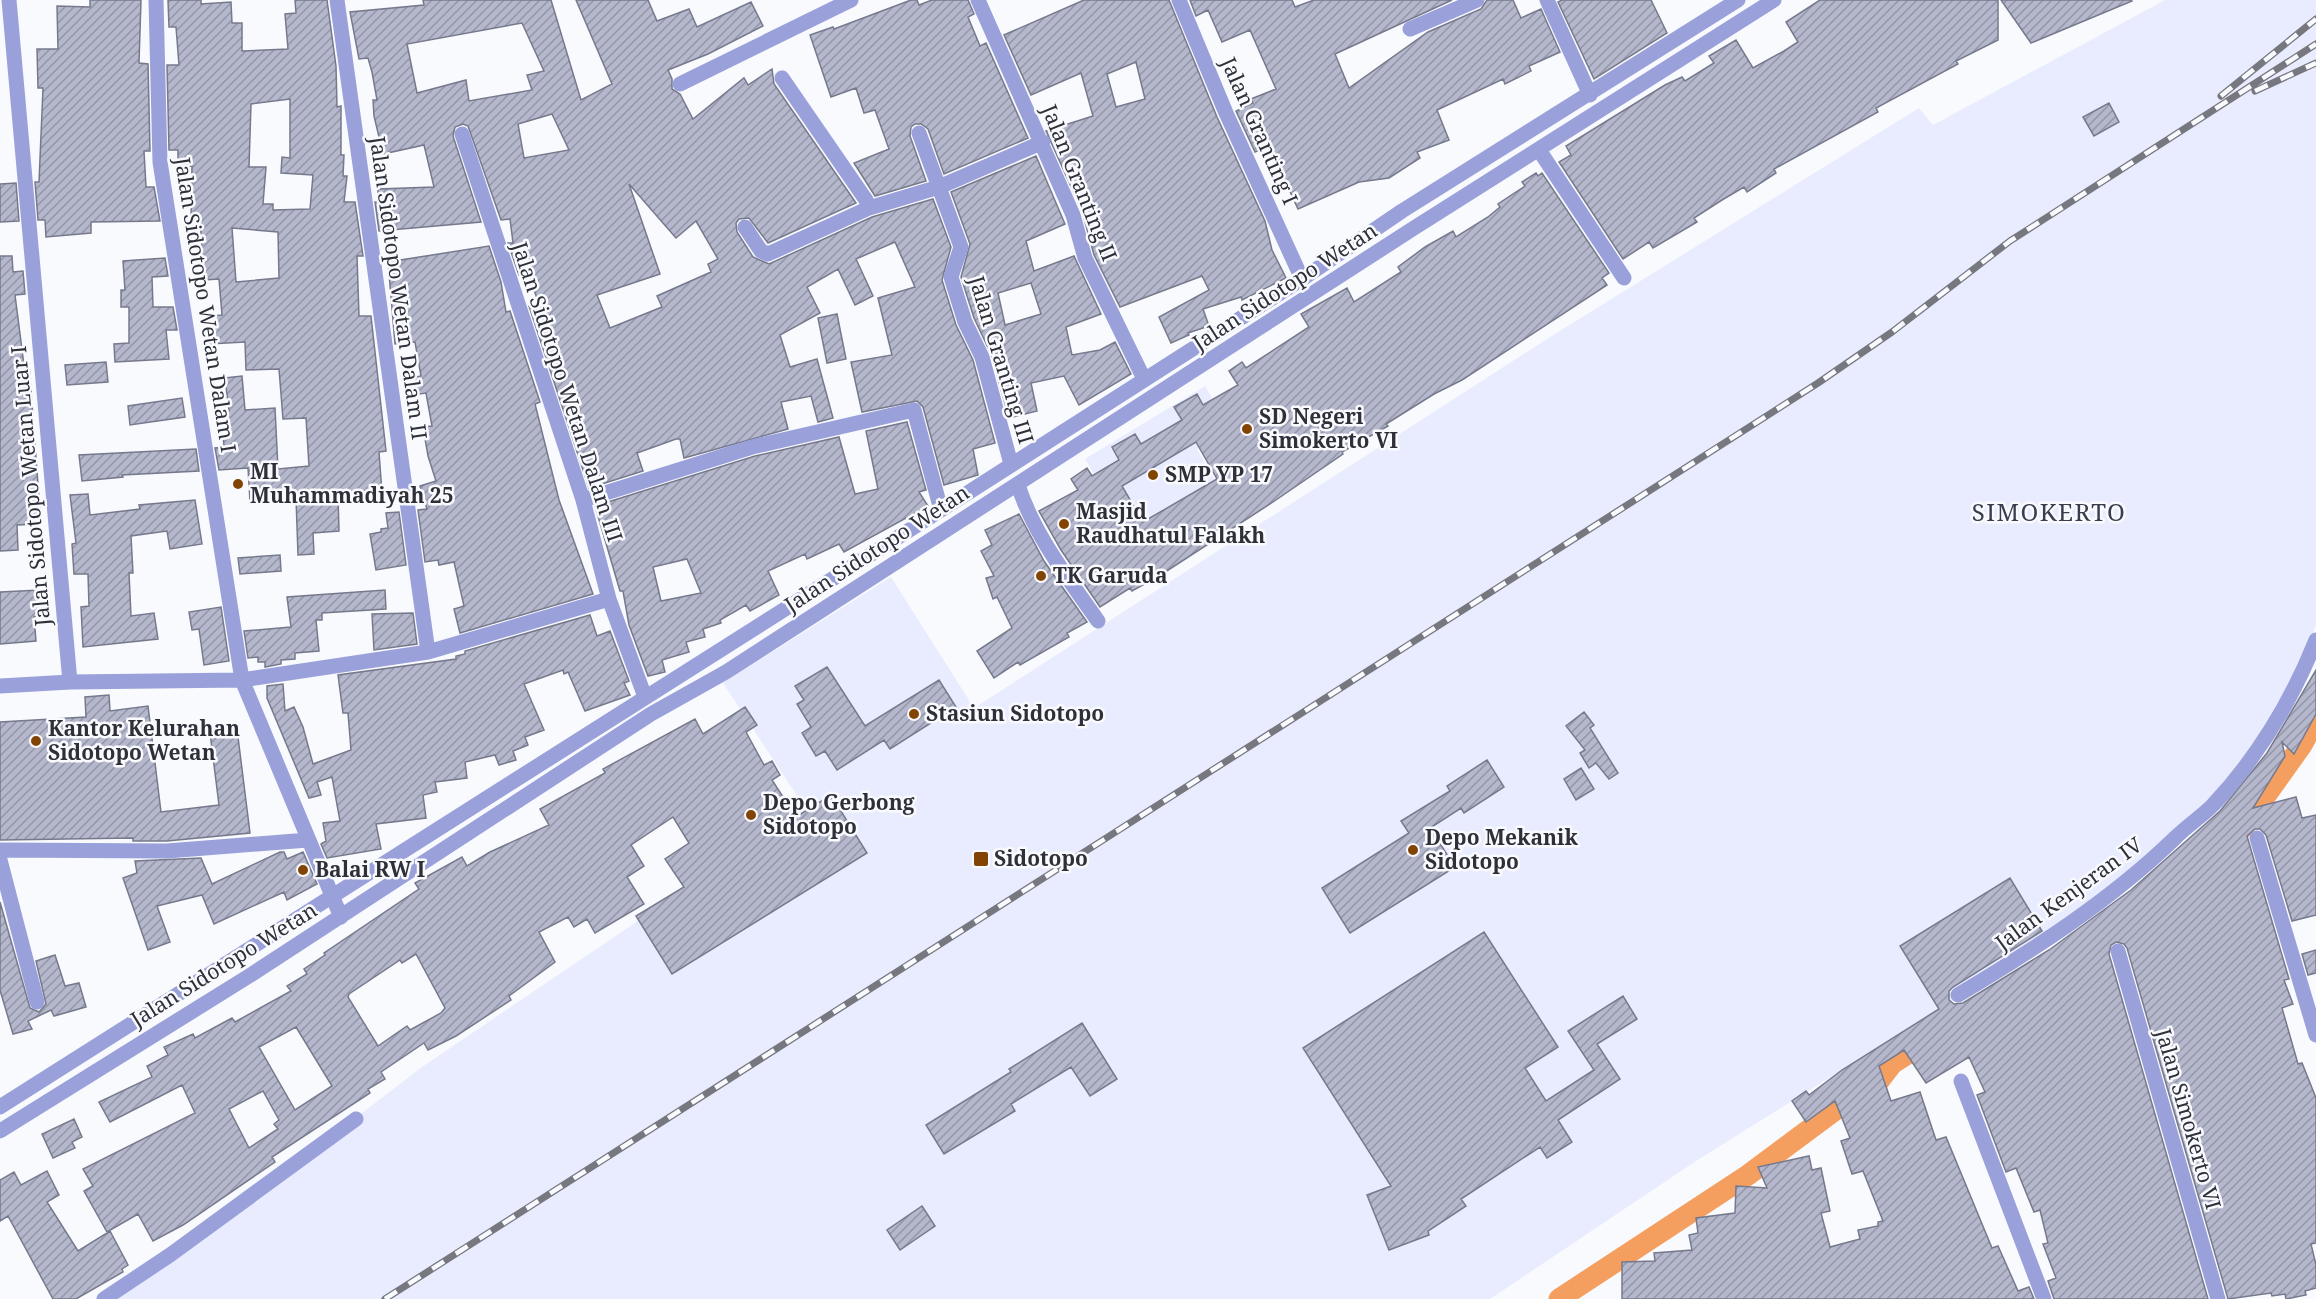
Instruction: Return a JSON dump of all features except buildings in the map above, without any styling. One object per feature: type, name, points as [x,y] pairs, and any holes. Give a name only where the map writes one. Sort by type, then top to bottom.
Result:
[{"type":"street","name":"Jalan Sidotopo Wetan Luar I","points":[[9,0],[70,682]]},
{"type":"street","name":"Jalan Sidotopo Wetan Dalam I","points":[[156,0],[160,162],[242,680],[341,917]]},
{"type":"street","name":"Jalan Sidotopo Wetan Dalam II","points":[[337,0],[428,652]]},
{"type":"street","points":[[680,84],[851,0]]},
{"type":"street","name":"Jalan Granting II","points":[[978,0],[1073,215],[1085,258],[1144,380]]},
{"type":"street","name":"Jalan Granting I","points":[[1179,0],[1226,113],[1302,279]]},
{"type":"street","points":[[1410,28],[1477,0]]},
{"type":"street","points":[[1547,0],[1590,95]]},
{"type":"street","name":"Jalan Sidotopo Wetan","points":[[0,1107],[941,510],[1302,279],[1402,211],[1738,0]]},
{"type":"street","name":"Jalan Sidotopo Wetan","points":[[0,1131],[341,917],[651,714],[726,672],[1414,228],[1774,0]]},
{"type":"street","points":[[782,78],[866,200],[869,208]]},
{"type":"street","name":"Jalan Granting III","points":[[919,133],[961,247],[951,277],[965,322],[982,357],[1011,464]]},
{"type":"street","name":"Jalan Sidotopo Wetan Dalam III","points":[[462,134],[584,500],[609,599],[645,697]]},
{"type":"street","points":[[744,227],[761,251],[768,254],[814,231],[869,208],[939,187],[1042,142]]},
{"type":"street","points":[[1539,150],[1624,278]]},
{"type":"street","points":[[1402,211],[1414,228]]},
{"type":"street","points":[[584,500],[752,447],[915,411],[941,510]]},
{"type":"street","points":[[1018,484],[1024,505],[1053,555],[1098,621]]},
{"type":"street","points":[[0,686],[70,682],[242,680],[428,652],[609,599]]},
{"type":"street","name":"Jalan Kenjeran IV","points":[[1958,995],[2034,948],[2139,872],[2212,806],[2253,756],[2290,698],[2316,640]]},
{"type":"street","points":[[2257,838],[2316,1035]]},
{"type":"street","points":[[0,850],[167,851],[308,840]]},
{"type":"street","points":[[0,860],[37,1002]]},
{"type":"street","name":"Jalan Simokerto VI","points":[[2118,951],[2218,1299]]},
{"type":"street","points":[[1961,1082],[2044,1299]]},
{"type":"street","points":[[104,1299],[170,1256],[356,1119]]},
{"type":"shaded area","points":[[2165,0],[2316,0],[2316,624],[2304,658],[2244,767],[2175,842],[2042,945],[1696,1161],[1490,1299],[115,1299],[143,1281],[422,1067],[805,808],[723,683],[891,577],[974,708],[1547,339],[1919,108],[1933,125]]},
{"type":"shaded area","name":"SMP YP 17","points":[[1205,386],[1230,428],[1197,449],[1214,479],[1229,471],[1151,569],[1085,459]]},
{"type":"waterway","points":[[2242,829],[2302,745],[2316,719]]},
{"type":"waterway","points":[[1559,1299],[1748,1175],[1838,1108],[1879,1081],[1892,1064],[1931,1039]]},
{"type":"railway","points":[[2221,96],[2316,19]]},
{"type":"railway","points":[[385,1299],[1818,383],[1892,332],[2010,241],[2316,44]]},
{"type":"railway","points":[[2255,91],[2316,63]]},
{"type":"place","name":"SD Negeri Simokerto VI","points":[[1247,429]]},
{"type":"place","name":"SMP YP 17","points":[[1153,475]]},
{"type":"place","name":"MI Muhammadiyah 25","points":[[238,484]]},
{"type":"place","name":"Masjid Raudhatul Falakh","points":[[1064,524]]},
{"type":"place","name":"TK Garuda","points":[[1041,576]]},
{"type":"place","name":"Stasiun Sidotopo","points":[[914,714]]},
{"type":"place","name":"Kantor Kelurahan Sidotopo Wetan","points":[[36,741]]},
{"type":"place","name":"Depo Gerbong Sidotopo","points":[[751,815]]},
{"type":"place","name":"Depo Mekanik Sidotopo","points":[[1413,850]]},
{"type":"place","name":"Sidotopo","points":[[981,859]]},
{"type":"place","name":"Balai RW I","points":[[303,870]]},
{"type":"district","name":"SIMOKERTO","points":[[2049,513]]}]
